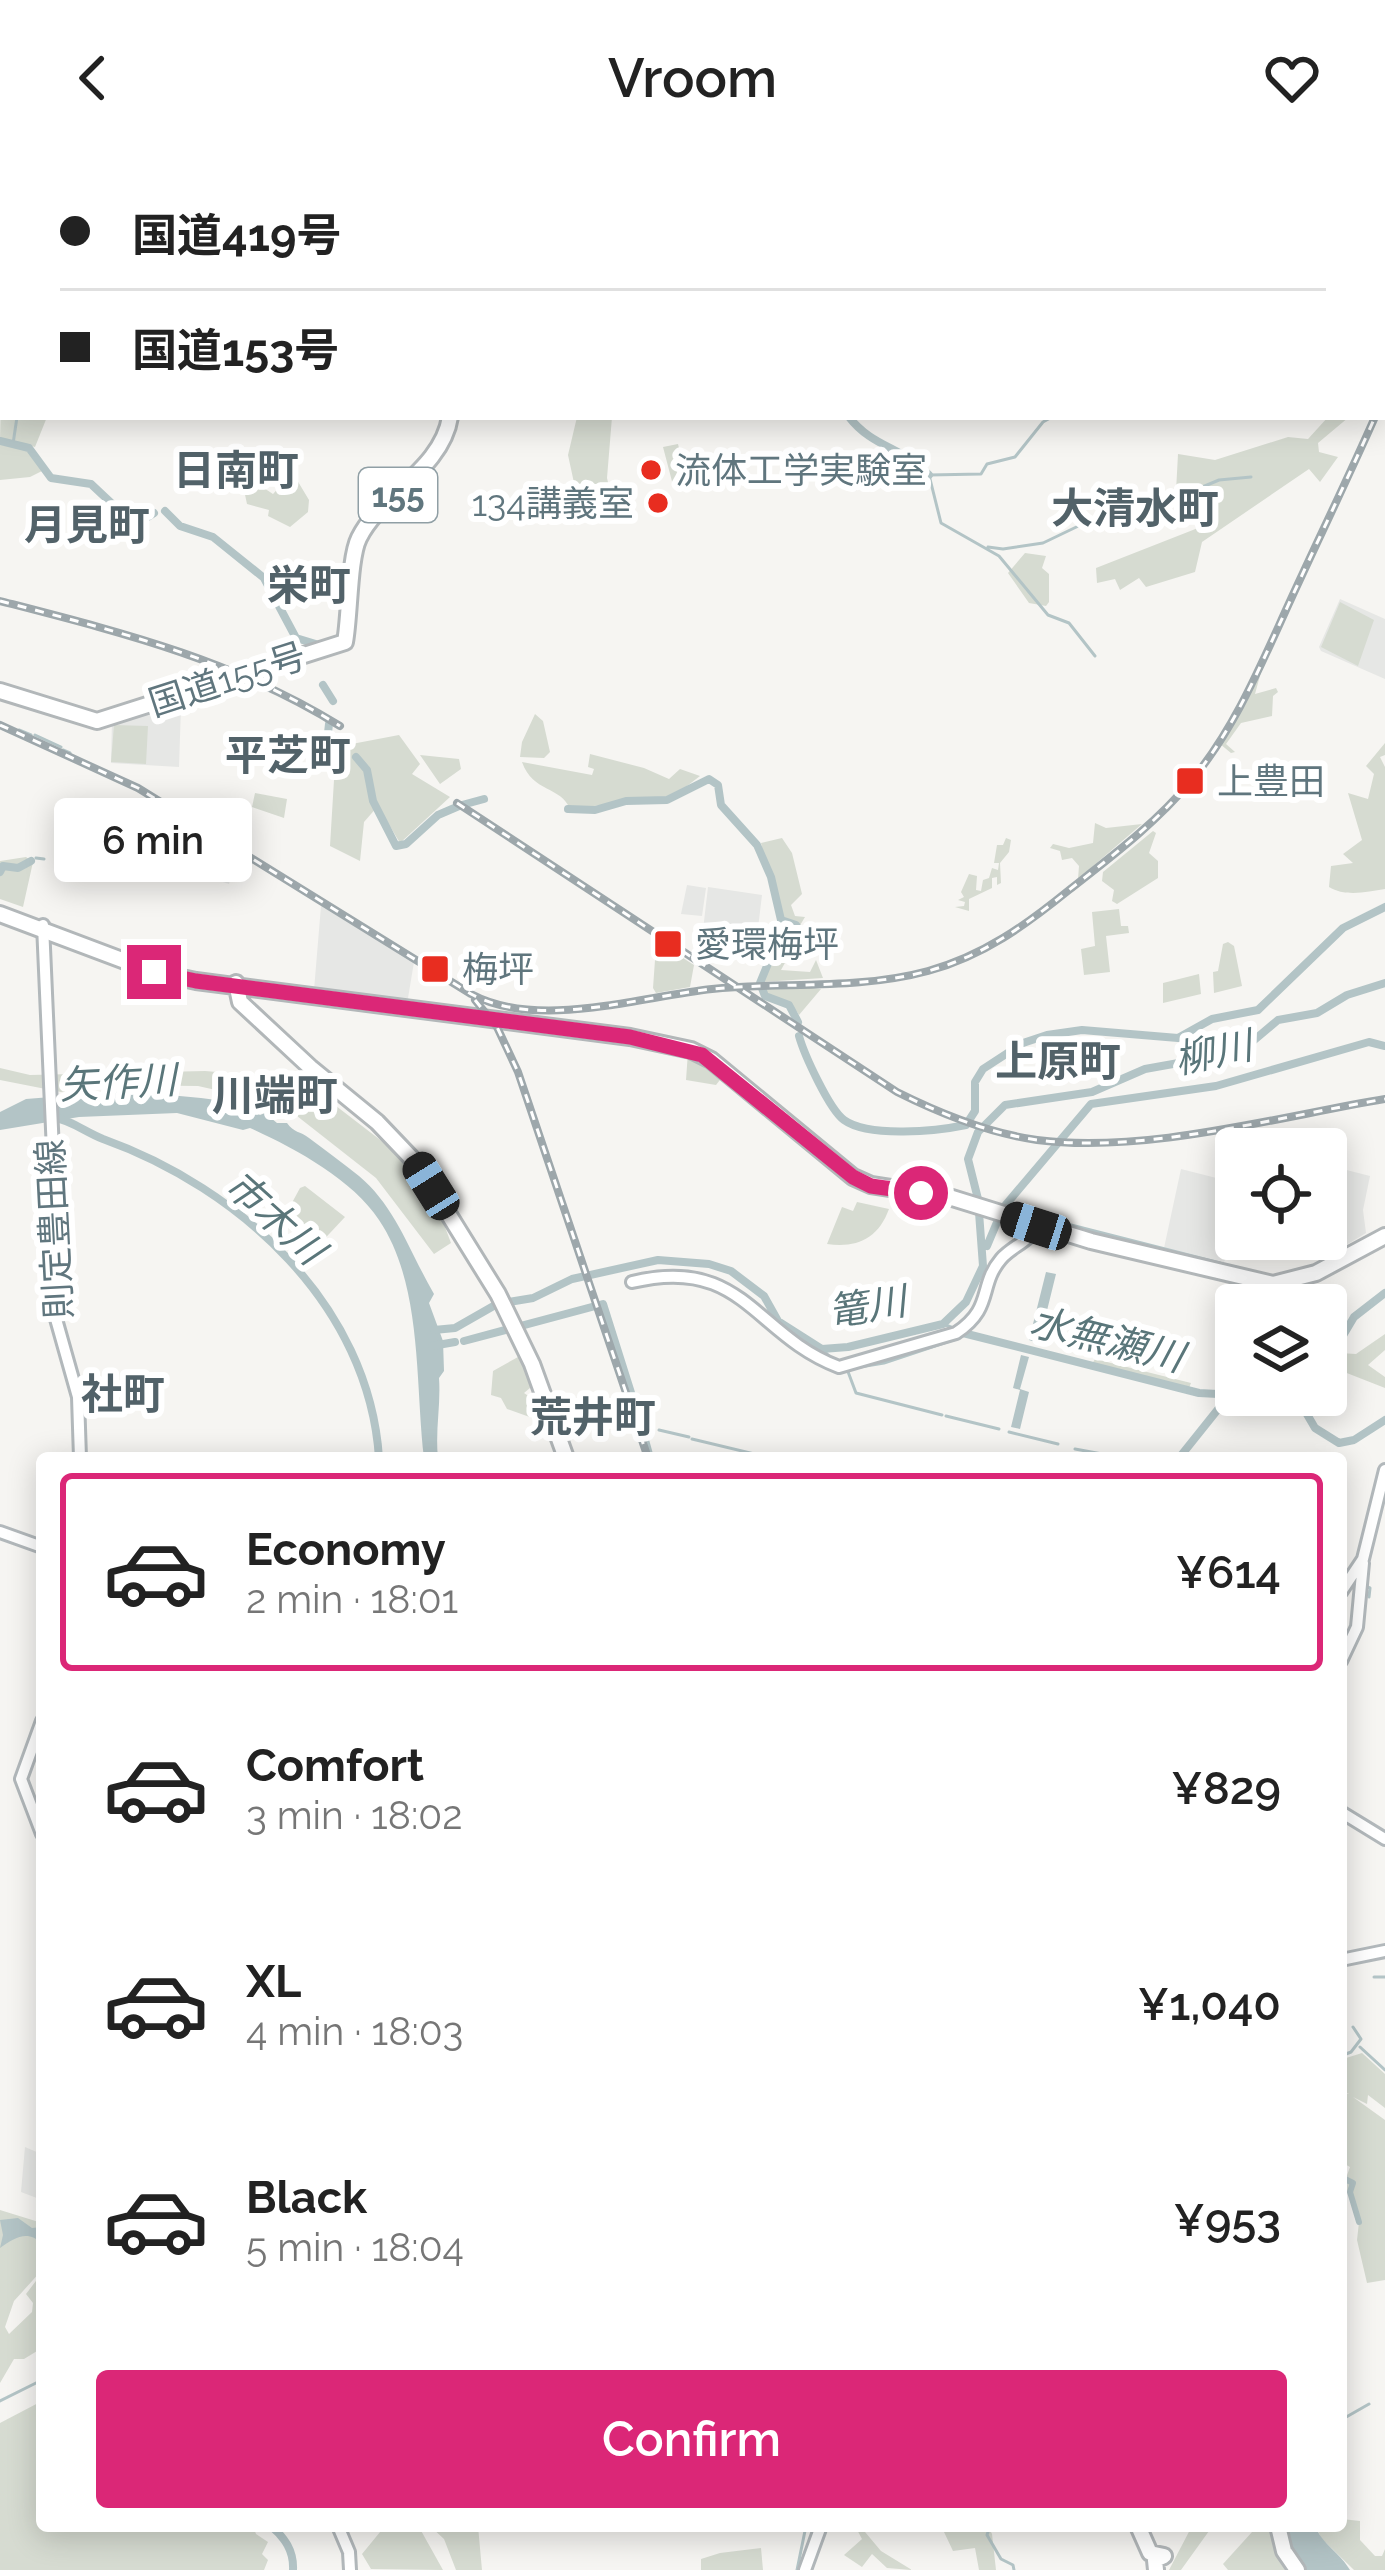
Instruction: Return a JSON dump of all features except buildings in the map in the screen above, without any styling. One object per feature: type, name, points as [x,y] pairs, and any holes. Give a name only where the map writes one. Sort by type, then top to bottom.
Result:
[{"type":"highway","name":"国道155号","points":[[0,691],[97,721],[345,642],[358,540],[441,442],[450,420]]},
{"type":"highway","points":[[0,912],[154,972],[630,1037],[691,1050],[727,1073],[853,1177],[881,1188],[963,1199],[1036,1226],[1273,1284],[1316,1273],[1385,1234]]},
{"type":"highway","points":[[236,985],[240,1002],[403,1146],[480,1260],[524,1347],[564,1452]]},
{"type":"highway","points":[[995,1210],[1267,1279],[1312,1273],[1385,1234]]},
{"type":"highway","points":[[1139,2532],[1153,2570]]},
{"type":"highway","points":[[1279,2532],[1284,2551],[1297,2570]]},
{"type":"main road","name":"則定豊田線","points":[[45,928],[56,1321],[78,1397],[81,1452]]},
{"type":"main road","name":"則定豊田線","points":[[52,1166],[64,1342],[82,1396],[81,1452]]},
{"type":"main road","points":[[632,1282],[665,1274],[718,1283],[811,1352],[839,1367],[961,1330],[986,1303],[1000,1260],[1034,1233],[1036,1226]]},
{"type":"main road","points":[[1347,1648],[1359,1618],[1363,1559],[1385,1470]]},
{"type":"main road","points":[[0,1532],[36,1545]]},
{"type":"main road","points":[[1347,1583],[1363,1559]]},
{"type":"main road","points":[[36,1738],[21,1779],[36,1818]]},
{"type":"main road","points":[[1347,1816],[1385,1838]]},
{"type":"main road","points":[[1347,1959],[1385,1951]]},
{"type":"main road","points":[[341,2532],[350,2552],[350,2570]]},
{"type":"main road","points":[[806,2570],[819,2532]]},
{"type":"shaded area","points":[[0,420],[46,420],[35,447],[0,438]]},
{"type":"shaded area","points":[[576,420],[612,420],[607,478],[616,516],[582,520],[568,455]]},
{"type":"shaded area","points":[[1325,420],[1345,420],[1318,443],[1319,452],[1338,457],[1320,482],[1309,469],[1202,542],[1195,572],[1146,587],[1139,578],[1120,590],[1115,579],[1097,583],[1096,568],[1198,528],[1199,506],[1175,510],[1178,454],[1215,460],[1288,437],[1308,439]]},
{"type":"shaded area","points":[[0,443],[29,449],[44,470],[30,477],[0,480]]},
{"type":"shaded area","points":[[678,444],[688,485],[674,489],[663,447]]},
{"type":"shaded area","points":[[250,479],[273,494],[285,481],[297,480],[309,500],[308,512],[290,527],[268,516],[269,510],[247,504],[244,490]]},
{"type":"shaded area","points":[[1025,553],[1046,556],[1042,568],[1049,574],[1046,606],[1029,603],[1008,573]]},
{"type":"shaded area","points":[[1340,599],[1385,619],[1385,679],[1321,651]]},
{"type":"shaded area","points":[[1340,602],[1374,620],[1358,666],[1321,647]]},
{"type":"shaded area","points":[[1261,672],[1255,694],[1276,688],[1278,692],[1273,696],[1272,716],[1241,723],[1226,744],[1235,752],[1231,753],[1220,744]]},
{"type":"shaded area","points":[[169,700],[169,706],[181,707],[179,767],[111,763],[112,719]]},
{"type":"shaded area","points":[[535,714],[543,721],[550,752],[544,758],[520,757],[522,742]]},
{"type":"shaded area","points":[[114,725],[148,726],[146,764],[111,762]]},
{"type":"shaded area","points":[[399,735],[420,764],[412,774],[450,797],[400,843],[378,806],[364,822],[360,861],[330,846],[336,747]]},
{"type":"shaded area","points":[[1385,743],[1385,755],[1380,757],[1385,767],[1385,889],[1335,890],[1329,887],[1331,866],[1353,863],[1343,854],[1362,840],[1348,793],[1368,799],[1374,774],[1366,766]]},
{"type":"shaded area","points":[[590,754],[669,779],[680,769],[700,776],[674,796],[570,809],[560,796],[533,779],[522,762],[592,775]]},
{"type":"shaded area","points":[[420,755],[459,759],[461,769],[440,784]]},
{"type":"shaded area","points":[[255,793],[287,799],[284,818],[252,807]]},
{"type":"shaded area","points":[[1095,823],[1106,828],[1142,824],[1078,879],[1079,866],[1072,858],[1062,860],[1060,851],[1050,848],[1053,844],[1069,848],[1093,843]]},
{"type":"shaded area","points":[[1153,831],[1149,853],[1158,861],[1158,878],[1117,904],[1112,901],[1114,890],[1102,881],[1103,872]]},
{"type":"shaded area","points":[[782,838],[792,853],[802,894],[791,905],[795,916],[805,917],[799,927],[785,924],[777,909],[761,843]]},
{"type":"shaded area","points":[[1006,838],[1011,840],[1000,863],[1001,883],[997,885],[997,877],[992,878],[992,888],[969,899],[969,911],[955,907],[964,906],[958,900],[964,897],[961,892],[969,874],[977,876],[976,890],[981,891],[992,868],[998,870],[999,863],[994,863],[997,845],[1003,845]]},
{"type":"shaded area","points":[[222,843],[236,852],[229,884],[211,878]]},
{"type":"shaded area","points":[[26,857],[33,862],[23,907],[0,899],[0,861]]},
{"type":"shaded area","points":[[687,885],[706,888],[702,916],[681,914]]},
{"type":"shaded area","points":[[708,887],[762,895],[755,953],[701,947]]},
{"type":"shaded area","points":[[321,906],[414,962],[405,1001],[314,990]]},
{"type":"shaded area","points":[[1119,909],[1121,926],[1128,926],[1129,933],[1106,936],[1110,972],[1084,975],[1081,949],[1095,946],[1092,912]]},
{"type":"shaded area","points":[[802,939],[815,955],[786,961],[781,970],[810,972],[816,960],[823,978],[761,982],[773,957]]},
{"type":"shaded area","points":[[1223,944],[1234,946],[1242,986],[1214,993],[1213,972],[1218,971]]},
{"type":"shaded area","points":[[672,951],[694,965],[690,987],[656,993],[655,960]]},
{"type":"shaded area","points":[[1199,974],[1201,994],[1163,1003],[1163,983]]},
{"type":"shaded area","points":[[763,988],[821,989],[799,1015]]},
{"type":"shaded area","points":[[688,1052],[723,1076],[716,1085],[686,1080]]},
{"type":"shaded area","points":[[0,1068],[30,1075],[205,1071],[301,1079],[405,1159],[436,1203],[451,1243],[434,1254],[376,1178],[297,1116],[256,1099],[198,1086],[108,1085],[61,1092],[0,1080]]},
{"type":"shaded area","points":[[126,1091],[224,1101],[287,1123],[359,1176],[393,1216],[434,1294],[429,1303],[443,1341],[444,1371],[439,1378],[438,1452],[424,1452],[415,1336],[403,1274],[379,1220],[354,1191],[303,1155],[250,1128],[177,1113],[79,1117],[0,1130],[0,1112],[26,1099]]},
{"type":"shaded area","points":[[1181,1169],[1215,1178],[1215,1260],[1164,1248]]},
{"type":"shaded area","points":[[1347,1170],[1370,1176],[1363,1210],[1366,1233],[1347,1245]]},
{"type":"shaded area","points":[[305,1186],[345,1217],[315,1249],[281,1223]]},
{"type":"shaded area","points":[[857,1202],[889,1209],[879,1228],[865,1239],[827,1244],[842,1207],[853,1211]]},
{"type":"shaded area","points":[[1046,1272],[1056,1274],[1039,1343],[1029,1340]]},
{"type":"shaded area","points":[[1385,1334],[1385,1350],[1368,1365],[1385,1377],[1385,1388],[1347,1373],[1347,1353],[1356,1354]]},
{"type":"shaded area","points":[[1021,1355],[1029,1357],[1020,1389],[1029,1392],[1020,1429],[1011,1427],[1020,1390],[1013,1388]]},
{"type":"shaded area","points":[[527,1357],[536,1383],[524,1393],[530,1397],[537,1388],[546,1411],[538,1420],[507,1409],[501,1398],[491,1395],[493,1371]]},
{"type":"shaded area","points":[[1095,1359],[1191,1383],[1189,1388],[1092,1364]]},
{"type":"shaded area","points":[[1362,2053],[1385,2074],[1385,2108],[1368,2095],[1367,2104],[1353,2097],[1385,2120],[1385,2280],[1367,2283],[1357,2240],[1359,2222],[1347,2191],[1347,2058]]},
{"type":"shaded area","points":[[25,2147],[36,2152],[36,2198],[21,2192]]},
{"type":"shaded area","points":[[0,2210],[36,2221],[36,2277],[14,2301],[5,2327],[9,2334],[32,2312],[33,2303],[26,2294],[36,2281],[36,2352],[14,2359],[0,2383]]},
{"type":"shaded area","points":[[18,2218],[36,2228],[36,2239],[16,2238],[0,2248],[0,2220]]},
{"type":"shaded area","points":[[36,2404],[36,2532],[255,2532],[268,2542],[262,2554],[268,2560],[264,2570],[0,2570],[0,2423]]},
{"type":"shaded area","points":[[1347,2520],[1360,2521],[1360,2540],[1375,2556],[1382,2556],[1385,2549],[1385,2570],[1354,2570],[1318,2532],[1347,2532]]},
{"type":"shaded area","points":[[380,2532],[422,2532],[443,2570],[371,2569],[362,2554]]},
{"type":"shaded area","points":[[436,2532],[479,2532],[482,2570],[456,2570]]},
{"type":"shaded area","points":[[858,2532],[865,2532],[881,2551],[912,2570],[887,2568],[872,2554],[862,2567],[844,2555],[862,2539]]},
{"type":"shaded area","points":[[944,2532],[991,2532],[996,2570],[979,2570],[975,2548],[953,2551]]},
{"type":"shaded area","points":[[1189,2532],[1208,2532],[1181,2570],[1169,2570]]},
{"type":"shaded area","points":[[1252,2532],[1277,2532],[1301,2570],[1228,2570],[1223,2564]]},
{"type":"shaded area","points":[[1284,2532],[1318,2532],[1350,2570],[1305,2570],[1290,2553]]},
{"type":"shaded area","points":[[761,2548],[763,2570],[701,2570],[701,2559]]},
{"type":"waterway","points":[[13,444],[17,420]]},
{"type":"waterway","points":[[852,420],[929,475]]},
{"type":"waterway","points":[[1047,420],[1015,457],[987,464],[981,474],[929,475],[941,523],[999,556],[1048,615],[1069,623],[1095,656]]},
{"type":"waterway","points":[[0,441],[29,448],[51,478],[91,484],[123,514],[146,518],[154,513]]},
{"type":"waterway","points":[[988,547],[1043,543],[1093,519],[1161,512],[1219,480],[1251,477]]},
{"type":"waterway","points":[[165,511],[180,526],[213,537],[264,578],[296,638],[319,645]]},
{"type":"waterway","points":[[323,685],[333,701]]},
{"type":"waterway","points":[[327,742],[329,724]]},
{"type":"waterway","points":[[19,730],[31,735]]},
{"type":"waterway","points":[[35,735],[61,747]]},
{"type":"waterway","points":[[63,750],[70,753]]},
{"type":"waterway","points":[[356,757],[367,770],[373,801],[396,846],[406,844],[438,815],[459,806]]},
{"type":"waterway","points":[[568,809],[667,800],[709,779],[718,785],[721,805],[757,845],[781,920],[796,925],[801,934],[797,943],[774,949],[760,983],[765,996],[789,1005],[798,1022]]},
{"type":"waterway","points":[[462,805],[484,799]]},
{"type":"waterway","points":[[133,834],[154,836]]},
{"type":"waterway","points":[[112,836],[129,835]]},
{"type":"waterway","points":[[157,837],[175,842]]},
{"type":"waterway","points":[[61,857],[81,854]]},
{"type":"waterway","points":[[36,858],[44,859]]},
{"type":"waterway","points":[[0,872],[3,866],[18,868],[31,861]]},
{"type":"waterway","points":[[136,867],[164,876]]},
{"type":"waterway","points":[[799,1036],[824,1093],[838,1114],[855,1126],[921,1131],[966,1125],[975,1111],[975,1082],[983,1069],[1023,1043],[1082,1030],[1178,1038],[1212,1019],[1258,1010],[1343,928],[1385,907]]},
{"type":"waterway","name":"篭川","points":[[434,1330],[455,1328],[497,1304],[533,1298],[572,1279],[658,1260],[709,1264],[731,1271],[764,1296],[778,1321],[822,1349],[943,1324],[966,1302],[983,1266],[978,1199],[968,1159],[978,1132],[1005,1105],[1092,1092],[1145,1069],[1240,1052],[1278,1020],[1317,1013],[1347,995],[1385,983]]},
{"type":"waterway","name":"柳川","points":[[987,1246],[1003,1208],[1091,1104],[1216,1086],[1369,1042],[1385,1046]]},
{"type":"waterway","name":"市木川","points":[[52,1117],[203,1188],[289,1260],[323,1303],[351,1350],[370,1402],[378,1452]]},
{"type":"waterway","points":[[1004,1207],[1015,1210]]},
{"type":"waterway","points":[[1024,1213],[1220,1263]]},
{"type":"waterway","points":[[1347,1329],[1354,1317],[1385,1293]]},
{"type":"waterway","points":[[464,1341],[603,1304],[638,1415]]},
{"type":"waterway","points":[[943,1324],[956,1329]]},
{"type":"waterway","name":"水無瀬川","points":[[963,1333],[1215,1394]]},
{"type":"waterway","points":[[854,1368],[956,1339]]},
{"type":"waterway","points":[[432,1346],[455,1342]]},
{"type":"waterway","points":[[822,1349],[831,1358]]},
{"type":"waterway","points":[[847,1369],[856,1393],[942,1415]]},
{"type":"waterway","points":[[1184,1452],[1215,1413]]},
{"type":"waterway","points":[[946,1416],[999,1429]]},
{"type":"waterway","name":"水無瀬川","points":[[1308,1416],[1315,1428],[1339,1443],[1354,1440],[1385,1420]]},
{"type":"waterway","points":[[642,1429],[648,1452]]},
{"type":"waterway","points":[[659,1430],[689,1437]]},
{"type":"waterway","points":[[1009,1432],[1058,1444]]},
{"type":"waterway","points":[[692,1439],[746,1452]]},
{"type":"waterway","points":[[1075,1449],[1091,1452]]},
{"type":"waterway","points":[[1365,1586],[1370,1588],[1369,1597]]},
{"type":"waterway","points":[[1374,1977],[1385,1977]]},
{"type":"waterway","points":[[1347,2054],[1361,2039],[1353,2027]]},
{"type":"waterway","points":[[1360,2047],[1385,2070]]},
{"type":"waterway","points":[[1347,2180],[1353,2183],[1350,2192],[1359,2222]]},
{"type":"waterway","points":[[0,2401],[36,2383]]},
{"type":"waterway","points":[[1347,2417],[1369,2404]]},
{"type":"waterway","name":"市木川","points":[[277,2532],[288,2545],[293,2570]]},
{"type":"waterway","points":[[797,2570],[805,2532]]},
{"type":"waterway","points":[[988,2532],[1001,2559],[1014,2570]]},
{"type":"railway","points":[[0,725],[138,788],[471,994],[498,1004],[527,1010],[589,1008],[712,989],[902,977],[967,957],[1020,927],[1133,839],[1191,781],[1222,739],[1247,693],[1374,420]]},
{"type":"railway","points":[[0,601],[217,666],[340,726]]},
{"type":"railway","points":[[457,803],[897,1092],[983,1128],[1037,1140],[1122,1142],[1211,1132],[1385,1099]]},
{"type":"railway","points":[[475,1000],[497,1027],[518,1072],[646,1452]]},
{"type":"place","name":"流体工学実験室","points":[[651,470]]},
{"type":"place","name":"134講義室","points":[[658,503]]},
{"type":"place","name":"上豊田","points":[[1190,781]]},
{"type":"place","name":"愛環梅坪","points":[[668,944]]},
{"type":"place","name":"梅坪","points":[[435,969]]},
{"type":"district","name":"日南町","points":[[236,470]]},
{"type":"district","name":"大清水町","points":[[1135,508]]},
{"type":"district","name":"月見町","points":[[87,525]]},
{"type":"district","name":"栄町","points":[[309,585]]},
{"type":"district","name":"平芝町","points":[[288,755]]},
{"type":"district","name":"上原町","points":[[1058,1061]]},
{"type":"district","name":"川端町","points":[[275,1095]]},
{"type":"district","name":"社町","points":[[123,1394]]},
{"type":"district","name":"荒井町","points":[[593,1417]]},
{"type":"route","points":[[154,972],[630,1037],[691,1050],[727,1073],[853,1177],[871,1186],[921,1193]]},
{"type":"water label","name":"矢作川","points":[[118,1082]]}]
